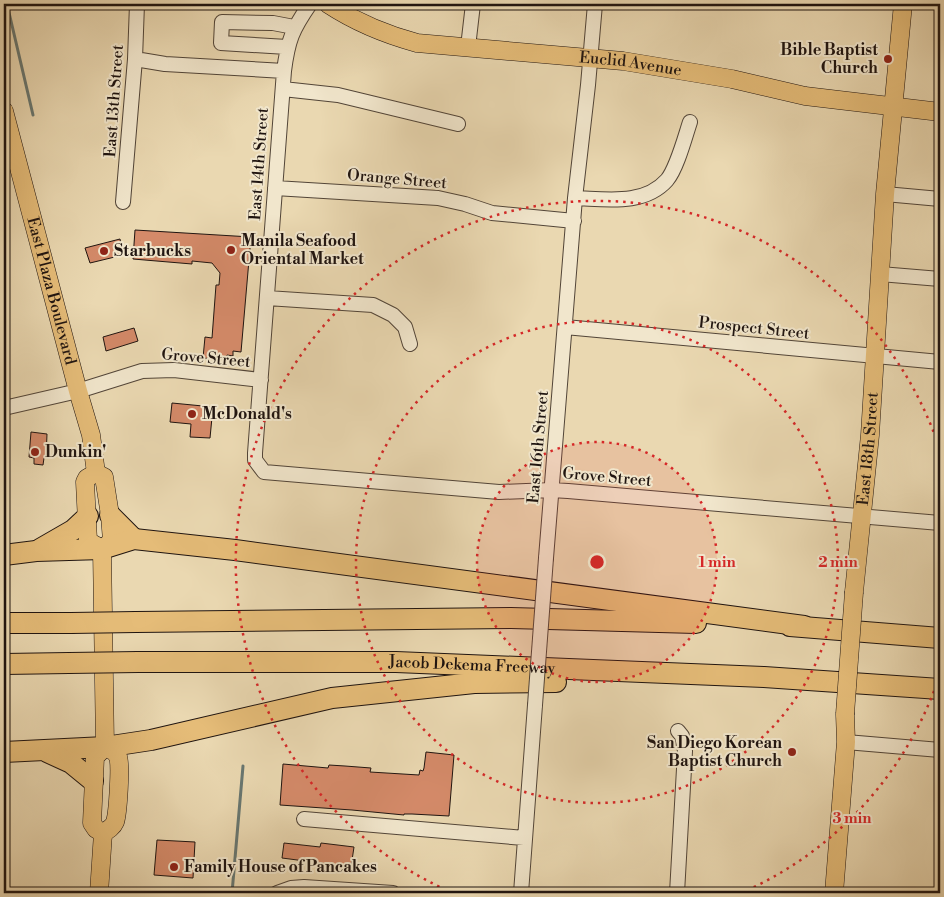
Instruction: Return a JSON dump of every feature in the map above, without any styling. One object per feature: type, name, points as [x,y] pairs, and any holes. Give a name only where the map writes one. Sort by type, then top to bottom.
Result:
[{"type":"highway","points":[[110,515],[134,539]]},
{"type":"highway","points":[[36,551],[73,530],[88,516]]},
{"type":"highway","points":[[4,556],[36,551],[102,549],[134,539],[235,550],[804,626],[940,638]]},
{"type":"highway","points":[[4,623],[511,618],[804,626]]},
{"type":"highway","name":"Jacob Dekema Freeway","points":[[4,664],[396,662],[780,678],[940,689]]},
{"type":"highway","points":[[4,752],[105,747],[151,740],[332,698],[445,686],[595,681],[694,682],[780,678]]},
{"type":"highway","points":[[46,751],[71,763],[94,781]]},
{"type":"main road","name":"Euclid Avenue","points":[[328,4],[348,17],[386,35],[417,43],[623,62],[732,79],[805,96],[940,112]]},
{"type":"main road","name":"East 18th Street","points":[[834,893],[846,742],[845,714],[854,592],[863,516],[885,194],[903,4]]},
{"type":"main road","name":"East Plaza Boulevard","points":[[4,111],[91,435],[96,472],[104,477],[110,515],[112,541],[102,549],[105,747],[96,757],[92,823],[96,829],[103,833]]},
{"type":"main road","points":[[96,472],[87,478],[85,482],[88,541],[102,549]]},
{"type":"main road","points":[[99,893],[103,833],[115,822],[119,779],[118,757],[112,750],[105,747]]},
{"type":"street","name":"East 13th Street","points":[[123,202],[135,59],[137,4]]},
{"type":"street","name":"East 14th Street","points":[[255,453],[284,71],[287,47],[294,27],[310,4]]},
{"type":"street","points":[[468,48],[473,4]]},
{"type":"street","name":"East 16th Street","points":[[521,893],[575,198],[595,4]]},
{"type":"street","points":[[287,47],[221,43],[222,22],[273,23],[294,27]]},
{"type":"street","points":[[135,59],[164,64],[284,71]]},
{"type":"street","points":[[282,89],[338,95],[458,124]]},
{"type":"street","points":[[575,198],[631,199],[650,194],[667,180],[671,173],[690,122]]},
{"type":"street","name":"Orange Street","points":[[275,188],[438,198],[465,204],[492,214],[574,221]]},
{"type":"street","points":[[885,194],[940,199]]},
{"type":"street","points":[[880,274],[940,280]]},
{"type":"street","points":[[267,298],[373,305],[393,315],[405,327],[410,344]]},
{"type":"street","name":"Prospect Street","points":[[565,327],[940,362]]},
{"type":"street","name":"Grove Street","points":[[4,408],[78,391],[142,371],[174,370],[261,380]]},
{"type":"street","name":"Grove Street","points":[[255,453],[254,460],[264,472],[499,492],[551,490],[940,523]]},
{"type":"street","points":[[677,893],[685,751],[682,736],[678,731]]},
{"type":"street","points":[[846,742],[940,750]]},
{"type":"street","points":[[304,819],[524,838]]},
{"type":"street","points":[[277,893],[291,888],[304,887],[393,893]]},
{"type":"building","points":[[135,230],[251,237],[241,352],[233,351],[233,356],[227,355],[227,360],[203,358],[205,337],[212,338],[216,285],[219,285],[220,273],[212,263],[192,261],[192,264],[133,259]]},
{"type":"building","name":"Starbucks","points":[[120,239],[123,255],[90,263],[85,248]]},
{"type":"building","points":[[134,328],[138,341],[106,351],[103,337]]},
{"type":"building","name":"McDonald's","points":[[172,403],[213,407],[210,438],[190,437],[191,424],[170,422]]},
{"type":"building","points":[[31,432],[47,434],[46,458],[44,458],[43,465],[34,464],[34,458],[29,457]]},
{"type":"building","points":[[426,752],[454,755],[449,816],[404,815],[280,805],[283,764],[328,768],[329,765],[371,768],[370,772],[419,775],[420,770],[423,771],[424,768]]},
{"type":"building","name":"Family House of Pancakes","points":[[157,840],[195,842],[193,878],[154,875]]},
{"type":"building","points":[[284,843],[320,847],[321,843],[354,847],[351,867],[282,858]]},
{"type":"waterway","points":[[7,4],[33,115]]},
{"type":"waterway","points":[[232,893],[243,766]]},
{"type":"place","name":"Bible Baptist Church","points":[[888,59]]},
{"type":"place","name":"Manila Seafood Oriental Market","points":[[231,250]]},
{"type":"place","name":"Starbucks","points":[[104,251]]},
{"type":"place","name":"McDonald's","points":[[192,414]]},
{"type":"place","name":"Dunkin'","points":[[35,452]]},
{"type":"place","name":"San Diego Korean Baptist Church","points":[[792,752]]},
{"type":"place","name":"Family House of Pancakes","points":[[174,867]]}]
